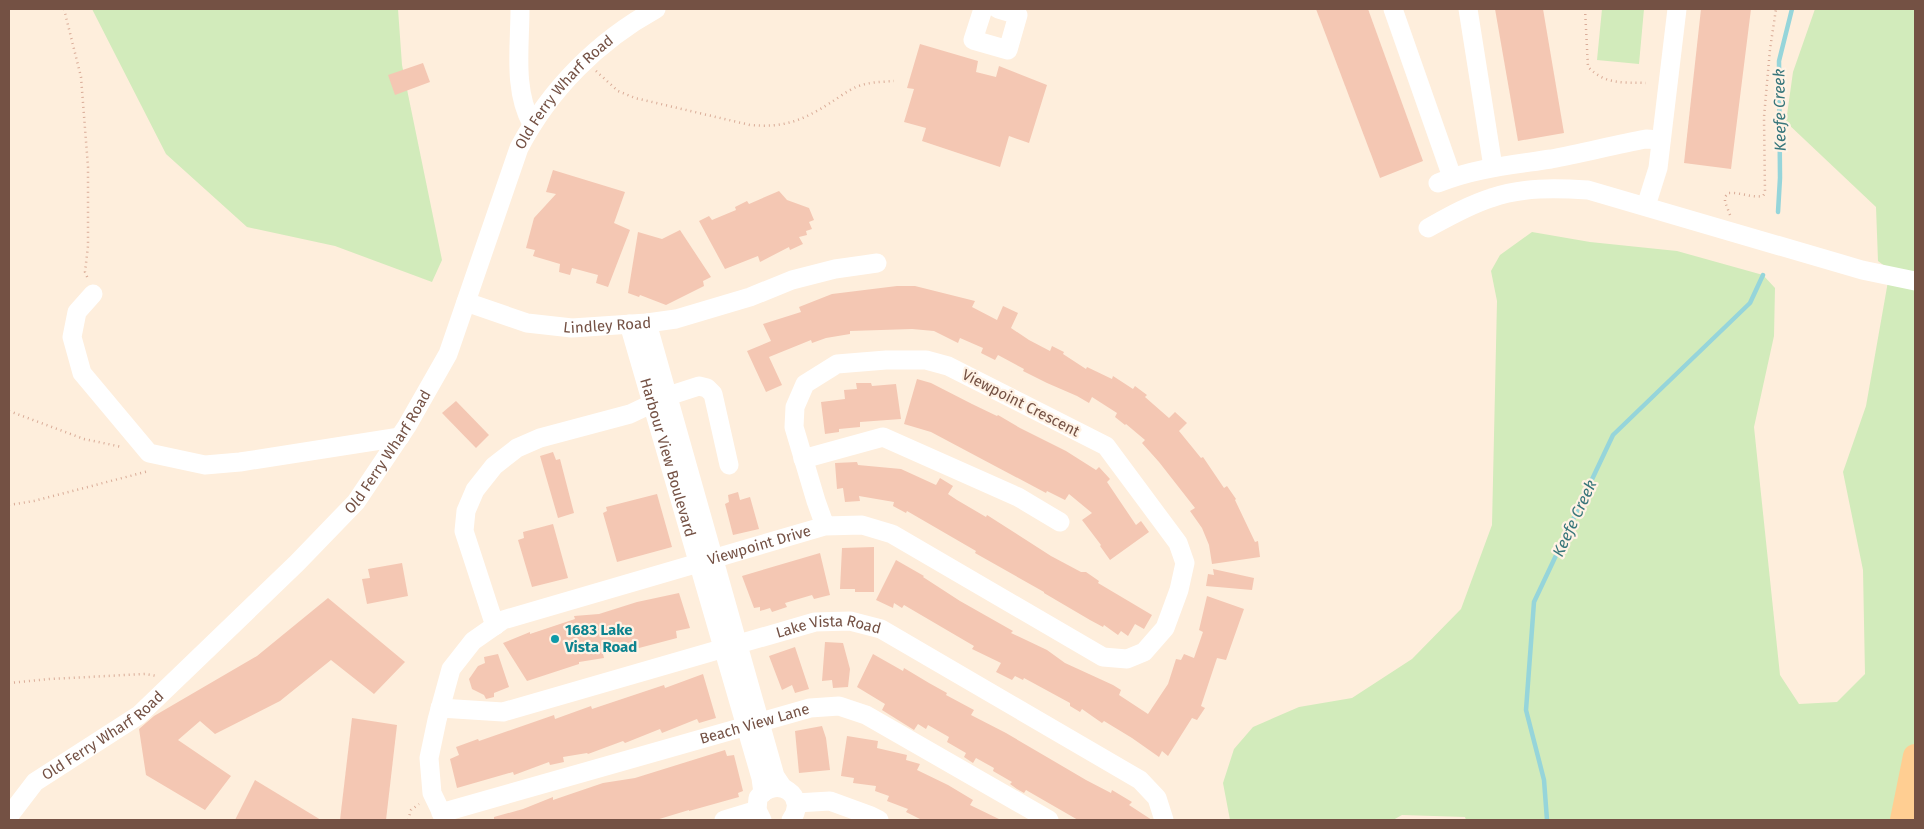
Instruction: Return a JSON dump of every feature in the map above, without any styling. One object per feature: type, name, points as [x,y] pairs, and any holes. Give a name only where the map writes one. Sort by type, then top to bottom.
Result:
[{"type":"main road","points":[[1902,820],[1915,756]]},
{"type":"street","points":[[520,9],[520,96],[525,112],[532,124]]},
{"type":"street","name":"Old Ferry Wharf Road","points":[[9,816],[35,782],[140,715],[356,502],[400,437],[448,354],[519,148],[532,124],[548,100],[604,43],[639,18],[656,9]]},
{"type":"street","points":[[1393,9],[1445,180],[1493,167],[1552,158],[1646,139],[1661,140]]},
{"type":"street","points":[[1468,9],[1493,167]]},
{"type":"street","points":[[1646,206],[1658,168],[1676,9]]},
{"type":"street","points":[[1428,228],[1492,197],[1521,191],[1556,188],[1588,190],[1862,270],[1915,281]]},
{"type":"street","name":"Lindley Road","points":[[466,302],[527,323],[572,328],[638,324],[676,319],[750,297],[792,280],[834,269],[877,263]]},
{"type":"street","points":[[93,294],[77,312],[72,337],[82,373],[149,462],[205,465],[240,462],[400,437]]},
{"type":"street","name":"Harbour View Boulevard","points":[[638,324],[753,724],[775,776],[783,788],[794,797],[793,812]]},
{"type":"street","name":"Viewpoint Crescent","points":[[825,526],[794,427],[795,407],[805,384],[837,364],[886,360],[926,360],[948,366],[1106,446],[1178,543],[1185,563],[1179,590],[1165,628],[1144,652],[1128,659],[1103,657]]},
{"type":"street","points":[[495,626],[464,531],[466,511],[475,490],[494,466],[516,448],[540,438],[630,414],[660,400],[700,386],[707,388],[713,394],[729,465]]},
{"type":"street","points":[[803,459],[883,437],[1018,497],[1060,522]]},
{"type":"street","name":"Viewpoint Drive","points":[[443,816],[432,793],[429,758],[451,669],[473,640],[504,620],[825,526],[862,525],[892,534],[1103,657]]},
{"type":"street","name":"Lake Vista Road","points":[[440,708],[503,712],[815,622],[850,621],[881,629],[1140,780],[1158,798],[1164,820]]},
{"type":"street","name":"Beach View Lane","points":[[443,816],[810,708],[839,706],[866,715],[1049,820]]},
{"type":"street","name":"Harbour View Boulevard","points":[[753,724],[761,778],[761,808]]},
{"type":"street","points":[[724,820],[761,808],[769,788],[783,788]]},
{"type":"street","points":[[793,812],[830,802],[879,820]]},
{"type":"path","points":[[64,9],[81,77],[88,167],[88,246],[85,272],[93,294]]},
{"type":"path","points":[[1585,9],[1588,67],[1597,76],[1609,81],[1646,84]]},
{"type":"path","points":[[1728,232],[1731,217],[1724,202],[1724,197],[1728,193],[1736,192],[1758,197],[1763,196],[1765,193],[1764,117],[1770,49],[1776,9]]},
{"type":"path","points":[[586,60],[608,84],[618,91],[635,98],[750,125],[769,127],[793,123],[807,117],[854,88],[870,83],[894,81]]},
{"type":"path","points":[[9,412],[149,462]]},
{"type":"path","points":[[9,505],[34,501],[149,462]]},
{"type":"path","points":[[9,683],[49,678],[144,674],[176,680]]},
{"type":"green space","points":[[92,9],[398,9],[402,65],[442,260],[432,282],[335,246],[247,227],[166,154]]},
{"type":"green space","points":[[1602,9],[1644,9],[1639,64],[1597,60]]},
{"type":"green space","points":[[1815,9],[1915,9],[1915,820],[1466,820],[1465,817],[1402,815],[1393,820],[1230,820],[1223,783],[1234,749],[1253,727],[1299,707],[1352,698],[1412,659],[1461,609],[1492,525],[1497,301],[1491,271],[1500,255],[1532,232],[1590,242],[1677,251],[1763,275],[1775,288],[1774,336],[1754,427],[1780,675],[1799,704],[1837,702],[1865,674],[1863,570],[1843,472],[1866,406],[1890,270],[1878,261],[1876,207],[1786,122],[1793,72]]},
{"type":"building","points":[[1316,9],[1368,9],[1423,161],[1380,178]]},
{"type":"building","points":[[1495,9],[1543,9],[1564,133],[1518,141]]},
{"type":"building","points":[[1701,9],[1751,9],[1731,169],[1684,163]]},
{"type":"building","points":[[920,44],[978,61],[976,72],[996,77],[999,66],[1047,85],[1029,143],[1009,136],[1000,167],[922,141],[926,128],[904,122],[914,89],[907,88]]},
{"type":"building","points":[[423,63],[430,82],[395,95],[388,75]]},
{"type":"building","points":[[553,170],[625,192],[614,223],[630,230],[608,287],[596,283],[598,275],[572,268],[570,275],[559,272],[560,264],[533,256],[535,250],[526,248],[534,218],[556,194],[546,192]]},
{"type":"building","points":[[779,191],[787,200],[809,208],[814,220],[809,222],[812,229],[806,231],[807,235],[799,237],[803,244],[790,250],[789,247],[760,262],[758,256],[725,269],[699,221],[709,216],[712,220],[736,210],[735,207],[747,201],[749,204]]},
{"type":"building","points":[[680,230],[711,277],[703,281],[704,286],[666,305],[640,295],[639,297],[628,293],[638,232],[662,239]]},
{"type":"building","points":[[897,286],[915,286],[975,301],[972,307],[997,320],[1003,306],[1018,313],[1011,328],[1029,340],[1050,351],[1052,346],[1064,352],[1063,354],[1086,369],[1087,367],[1112,379],[1113,376],[1133,389],[1135,386],[1147,395],[1145,397],[1169,418],[1175,412],[1187,423],[1179,431],[1201,458],[1203,457],[1224,488],[1227,486],[1236,499],[1255,542],[1258,541],[1260,557],[1212,564],[1209,545],[1202,528],[1190,511],[1195,508],[1142,443],[1145,440],[1115,417],[1117,413],[1092,397],[1089,403],[1047,383],[998,355],[995,360],[981,353],[983,348],[960,338],[958,343],[934,331],[912,329],[850,331],[850,334],[826,338],[812,343],[811,340],[769,357],[782,385],[766,392],[747,351],[771,341],[763,324],[801,312],[799,307],[832,294]]},
{"type":"building","points":[[917,379],[931,383],[998,415],[1066,451],[1096,470],[1099,467],[1110,479],[1107,482],[1136,525],[1141,521],[1149,532],[1110,560],[1082,520],[1092,513],[1069,494],[1065,500],[1047,491],[1046,493],[931,432],[904,424]]},
{"type":"building","points":[[856,383],[871,383],[872,386],[896,384],[901,419],[860,422],[860,427],[839,429],[839,432],[825,434],[821,402],[845,399],[844,390],[857,389]]},
{"type":"building","points":[[456,401],[489,435],[476,448],[442,413]]},
{"type":"building","points":[[553,452],[556,460],[560,459],[574,513],[558,518],[540,456]]},
{"type":"building","points":[[857,462],[858,465],[901,469],[936,485],[940,478],[953,486],[948,494],[957,500],[986,517],[987,515],[1051,556],[1081,572],[1086,572],[1099,581],[1098,583],[1152,615],[1144,629],[1135,624],[1128,636],[1121,631],[1118,635],[1104,625],[1103,627],[1090,620],[975,553],[976,551],[907,511],[906,513],[893,506],[894,502],[859,496],[860,501],[845,502],[843,488],[837,489],[835,463]]},
{"type":"building","points":[[738,492],[740,500],[750,497],[759,529],[733,535],[725,504],[729,502],[728,495]]},
{"type":"building","points":[[657,494],[672,547],[617,562],[603,513],[607,511],[606,507]]},
{"type":"building","points":[[553,524],[568,578],[532,587],[518,540],[524,538],[523,532]]},
{"type":"building","points":[[874,547],[874,592],[855,592],[855,589],[840,589],[842,548]]},
{"type":"building","points":[[820,553],[830,595],[814,599],[812,595],[785,603],[787,607],[772,612],[770,608],[760,611],[760,607],[754,608],[742,576]]},
{"type":"building","points":[[896,560],[924,576],[960,601],[1013,631],[1011,633],[1047,650],[1065,663],[1113,685],[1121,690],[1119,695],[1148,714],[1168,684],[1176,659],[1181,660],[1184,654],[1194,658],[1203,632],[1199,630],[1207,596],[1244,609],[1226,660],[1217,658],[1201,706],[1205,708],[1197,720],[1192,718],[1168,756],[1162,751],[1159,757],[1104,721],[1102,723],[1082,709],[1080,712],[1070,706],[1070,703],[1024,678],[1023,680],[1015,676],[1012,680],[996,672],[1001,663],[972,649],[974,646],[904,605],[902,608],[894,603],[893,608],[876,600]]},
{"type":"building","points":[[402,563],[408,596],[367,604],[362,579],[370,578],[368,569]]},
{"type":"building","points":[[1213,569],[1254,578],[1252,590],[1206,586],[1208,574],[1214,575]]},
{"type":"building","points":[[679,593],[690,628],[676,631],[677,638],[639,648],[636,645],[603,654],[604,658],[579,662],[579,664],[527,681],[503,643],[530,632],[530,634],[575,619],[574,616],[599,614],[637,602]]},
{"type":"building","points":[[328,598],[405,662],[374,694],[331,660],[280,701],[215,734],[200,721],[178,740],[231,776],[205,810],[146,775],[139,729],[154,716],[257,656]]},
{"type":"building","points":[[825,642],[843,643],[850,669],[848,687],[833,688],[832,680],[822,681]]},
{"type":"building","points":[[795,647],[809,689],[795,693],[792,685],[782,690],[769,656]]},
{"type":"building","points":[[498,654],[509,687],[494,693],[494,697],[486,699],[484,695],[472,689],[469,679],[478,666],[485,663],[484,657]]},
{"type":"building","points":[[873,654],[903,671],[904,668],[947,693],[946,695],[974,710],[971,715],[1006,733],[1086,780],[1111,793],[1112,790],[1132,802],[1129,805],[1152,820],[1078,820],[1026,790],[1024,793],[1017,789],[1010,784],[1012,782],[993,771],[994,768],[976,758],[973,763],[964,757],[966,753],[947,742],[949,737],[928,725],[926,729],[918,724],[914,730],[882,710],[885,704],[857,687]]},
{"type":"building","points":[[703,674],[716,718],[699,723],[697,719],[662,733],[660,729],[625,743],[623,741],[588,754],[563,757],[564,762],[550,765],[549,762],[514,775],[513,772],[457,788],[450,759],[459,755],[456,747],[554,715],[555,719],[591,706],[592,709],[664,685],[665,688]]},
{"type":"building","points":[[352,718],[397,725],[386,820],[340,820]]},
{"type":"building","points":[[822,726],[826,738],[830,770],[799,773],[795,731]]},
{"type":"building","points":[[847,736],[878,741],[877,748],[907,755],[906,760],[920,764],[917,770],[973,800],[970,805],[1001,820],[922,820],[906,812],[908,809],[887,801],[889,796],[875,791],[876,786],[853,783],[854,778],[841,776]]},
{"type":"building","points":[[725,750],[727,756],[734,755],[743,791],[738,793],[739,797],[656,820],[494,820],[494,817],[523,809],[553,797],[553,800],[603,783],[635,778]]},
{"type":"building","points":[[255,780],[321,820],[235,820]]},
{"type":"waterway","name":"Keefe Creek","points":[[1778,212],[1780,178],[1779,61],[1792,9]]},
{"type":"waterway","name":"Keefe Creek","points":[[1547,820],[1544,780],[1526,710],[1534,602],[1613,435],[1750,303],[1763,275]]},
{"type":"place","name":"1683 Lake Vista Road","points":[[555,639]]}]
